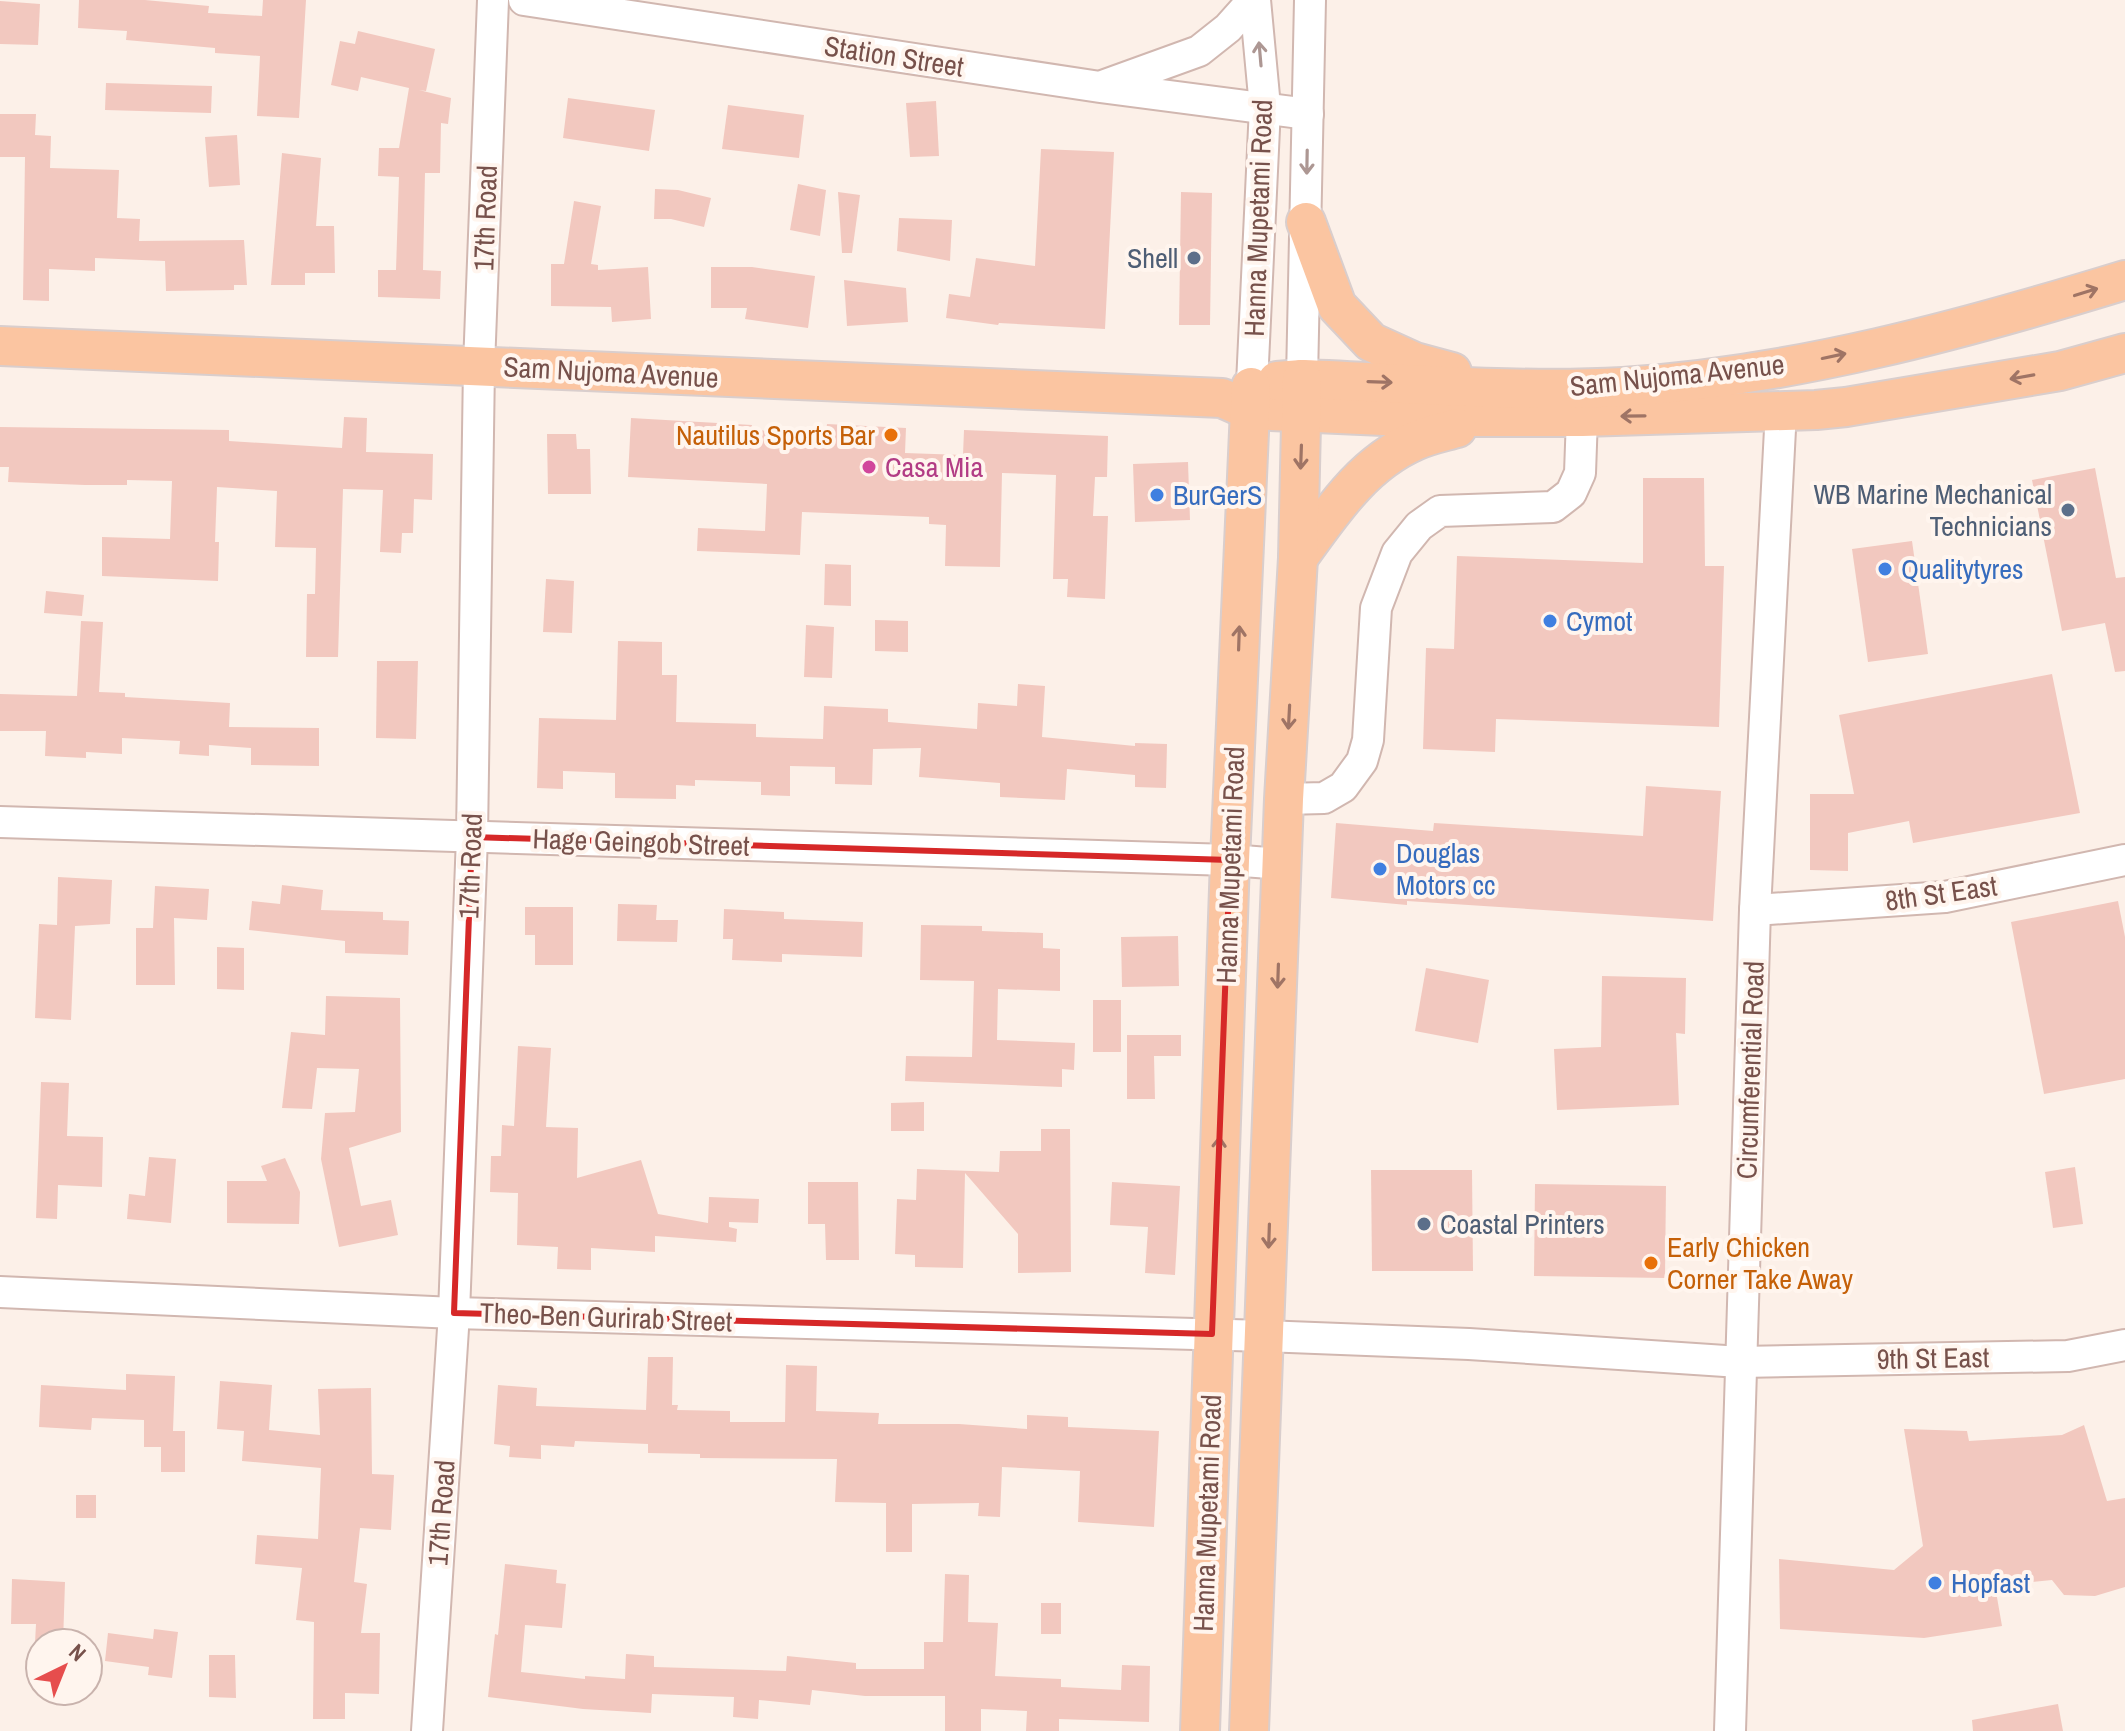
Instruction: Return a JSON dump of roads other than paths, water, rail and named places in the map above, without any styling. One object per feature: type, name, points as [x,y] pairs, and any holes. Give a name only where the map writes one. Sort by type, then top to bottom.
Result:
[{"type":"main road","points":[[1306,222],[1337,306],[1371,342],[1505,402]]},
{"type":"main road","name":"Sam Nujoma Avenue","points":[[1505,402],[1784,367],[1993,321],[2125,280]]},
{"type":"main road","name":"Sam Nujoma Avenue","points":[[0,346],[1241,397],[1302,395],[1505,402],[1582,417],[1846,407],[2060,371],[2125,353]]},
{"type":"main road","points":[[1781,410],[1774,397],[1774,385],[1784,367]]},
{"type":"main road","name":"Hanna Mupetami Road","points":[[1249,1731],[1284,799],[1298,558],[1302,395]]},
{"type":"main road","name":"Hanna Mupetami Road","points":[[1200,1731],[1230,860],[1241,397]]},
{"type":"main road","points":[[1298,558],[1344,497],[1389,454],[1505,402]]},
{"type":"street","name":"17th Road","points":[[427,1731],[454,1313],[472,837],[479,366],[493,0]]},
{"type":"street","name":"Station Street","points":[[524,0],[1100,87],[1308,114]]},
{"type":"street","points":[[1100,87],[1199,51],[1228,28],[1254,0]]},
{"type":"street","name":"Hanna Mupetami Road","points":[[1241,397],[1265,107],[1254,0]]},
{"type":"street","name":"Hanna Mupetami Road","points":[[1302,395],[1310,0]]},
{"type":"street","name":"Circumferential Road","points":[[1730,1731],[1755,910],[1781,410]]},
{"type":"street","points":[[1284,799],[1324,798],[1343,787],[1362,761],[1368,740],[1376,608],[1397,553],[1404,544],[1419,526],[1440,511],[1553,507],[1571,493],[1580,473],[1582,417]]},
{"type":"street","name":"Hage Geingob Street","points":[[0,822],[1282,864]]},
{"type":"street","name":"8th St East","points":[[1755,910],[1945,897],[2125,860]]},
{"type":"street","name":"Theo-Ben Gurirab Street","points":[[0,1292],[454,1313],[1266,1336]]},
{"type":"street","name":"9th St East","points":[[1266,1336],[1469,1344],[1740,1362],[2068,1356],[2125,1345]]},
{"type":"place","name":"Shell","points":[[1194,258]]},
{"type":"place","name":"Nautilus Sports Bar","points":[[891,435]]},
{"type":"place","name":"Casa Mia","points":[[869,467]]},
{"type":"place","name":"BurGerS","points":[[1157,495]]},
{"type":"place","name":"WB Marine Mechanical Technicians","points":[[2068,510]]},
{"type":"place","name":"Qualitytyres","points":[[1885,569]]},
{"type":"place","name":"Cymot","points":[[1550,621]]},
{"type":"place","name":"Douglas Motors cc","points":[[1380,869]]},
{"type":"place","name":"Coastal Printers","points":[[1424,1224]]},
{"type":"place","name":"Early Chicken Corner Take Away","points":[[1651,1263]]},
{"type":"place","name":"Hopfast","points":[[1935,1583]]}]
